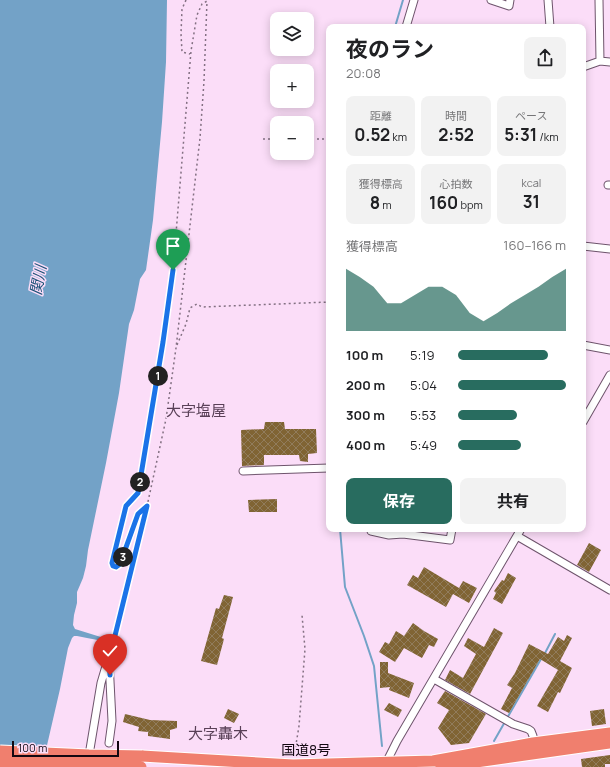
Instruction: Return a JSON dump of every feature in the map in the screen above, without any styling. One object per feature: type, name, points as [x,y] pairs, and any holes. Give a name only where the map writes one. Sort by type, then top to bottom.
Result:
[{"type":"highway","name":"国道8号","points":[[0,762],[141,761],[293,765],[385,765],[433,761],[533,743],[610,733]]},
{"type":"highway","points":[[442,767],[482,764],[610,743]]},
{"type":"highway","name":"国道8号","points":[[0,751],[87,762]]},
{"type":"highway","name":"国道8号","points":[[141,761],[147,767]]},
{"type":"street","points":[[407,24],[414,0]]},
{"type":"street","points":[[491,0],[509,6],[510,0]]},
{"type":"street","points":[[548,0],[550,24]]},
{"type":"street","points":[[599,0],[600,61]]},
{"type":"street","points":[[586,67],[600,61],[610,62]]},
{"type":"street","points":[[586,246],[610,249]]},
{"type":"street","points":[[586,346],[610,350]]},
{"type":"street","points":[[586,417],[610,375]]},
{"type":"street","points":[[243,471],[326,468]]},
{"type":"street","points":[[376,532],[389,535],[403,534],[450,540],[451,532]]},
{"type":"street","points":[[385,765],[397,741],[519,532]]},
{"type":"street","points":[[516,536],[610,590]]},
{"type":"street","points":[[108,744],[112,721],[109,660],[114,639]]},
{"type":"street","points":[[87,762],[101,683],[114,639]]},
{"type":"street","points":[[434,679],[513,724],[528,729],[531,731],[533,743]]},
{"type":"path","points":[[186,0],[182,10],[182,52],[190,54]]},
{"type":"path","points":[[147,506],[138,514],[120,564],[116,567],[113,566],[112,563],[126,506],[138,493],[163,342],[173,270],[190,54],[197,15],[202,4],[207,0]]},
{"type":"path","points":[[114,639],[147,506],[166,419],[176,348],[200,138],[207,0]]},
{"type":"path","points":[[263,139],[270,139]]},
{"type":"path","points":[[314,139],[326,139]]},
{"type":"path","points":[[176,348],[186,324],[190,308],[197,304],[202,308],[326,302]]},
{"type":"path","points":[[293,765],[299,726],[305,649],[302,614]]},
{"type":"water","name":"関川","points":[[0,0],[167,0],[166,62],[162,122],[153,220],[146,270],[140,279],[134,310],[129,324],[119,393],[106,463],[86,566],[77,592],[77,603],[73,625],[75,629],[104,638],[103,641],[77,636],[72,638],[68,648],[42,767],[0,767]]},
{"type":"building","points":[[265,422],[284,422],[285,429],[316,429],[317,453],[308,454],[308,462],[300,461],[299,455],[264,455],[264,465],[242,466],[241,430],[264,429]]},
{"type":"building","points":[[277,499],[277,512],[249,512],[248,500]]},
{"type":"building","points":[[589,543],[601,550],[589,572],[577,565]]},
{"type":"building","points":[[424,567],[459,588],[463,581],[477,588],[469,603],[453,594],[446,607],[407,585],[413,575],[418,578]]},
{"type":"building","points":[[508,573],[516,578],[502,604],[493,599],[496,593],[494,591],[502,580],[504,581]]},
{"type":"building","points":[[224,595],[233,597],[222,638],[224,639],[217,665],[201,661],[216,608],[219,609]]},
{"type":"building","points":[[413,623],[438,639],[434,647],[429,645],[422,658],[404,648],[395,662],[379,652],[385,642],[389,644],[396,631],[404,636]]},
{"type":"building","points":[[494,628],[503,633],[470,694],[445,680],[450,670],[463,678],[476,654],[464,646],[468,638],[484,647]]},
{"type":"building","points":[[567,635],[572,638],[560,661],[572,668],[560,693],[558,692],[548,712],[537,706],[558,670],[540,659],[509,713],[501,709],[512,688],[507,685],[515,673],[529,644],[548,654],[558,637],[564,641]]},
{"type":"building","points":[[380,662],[388,662],[388,673],[414,683],[409,698],[389,690],[390,687],[380,688]]},
{"type":"building","points":[[445,691],[486,714],[469,743],[451,745],[438,728],[449,710],[437,703]]},
{"type":"building","points":[[389,703],[402,710],[398,717],[384,710]]},
{"type":"building","points":[[228,709],[239,714],[234,723],[224,718]]},
{"type":"building","points":[[604,709],[606,724],[592,726],[590,711]]},
{"type":"building","points":[[125,714],[150,720],[177,721],[177,728],[170,730],[170,739],[148,736],[148,732],[138,731],[139,727],[123,722]]},
{"type":"building","points":[[610,755],[610,764],[605,764],[605,767],[582,767],[581,759]]},
{"type":"waterway","points":[[396,24],[403,0]]},
{"type":"waterway","points":[[340,532],[345,587],[374,666],[382,746]]},
{"type":"waterway","points":[[544,655],[555,634]]},
{"type":"waterway","points":[[494,741],[541,659]]},
{"type":"district","name":"大字塩屋","points":[[196,410]]},
{"type":"district","name":"大字轟木","points":[[218,733]]},
{"type":"route","points":[[110,675],[109,660],[147,506],[138,514],[120,564],[116,567],[113,566],[112,563],[126,506],[138,493],[163,342],[173,270]]}]
